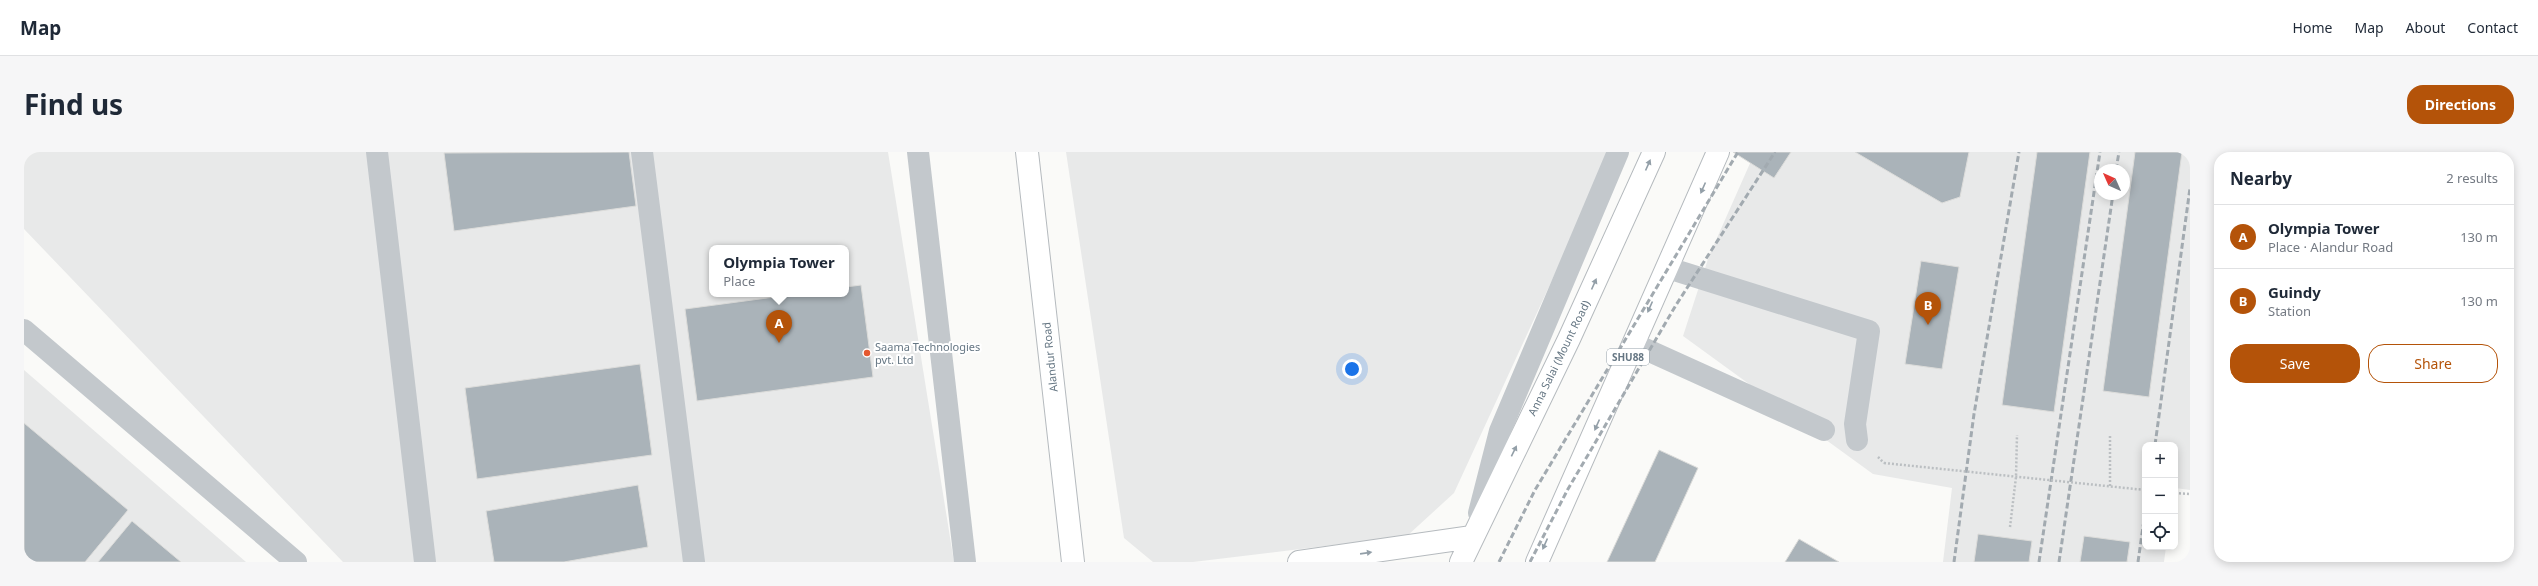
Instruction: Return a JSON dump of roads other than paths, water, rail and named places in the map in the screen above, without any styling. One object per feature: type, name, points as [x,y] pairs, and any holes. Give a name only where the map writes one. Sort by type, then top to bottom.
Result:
[{"type":"main road","name":"Alandur Road","points":[[1027,152],[1073,562]]},
{"type":"main road","name":"Anna Salai (Mount Road)","points":[[1461,562],[1569,339],[1654,152]]},
{"type":"main road","name":"SHU88","points":[[1537,562],[1718,152]]},
{"type":"main road","points":[[1299,562],[1472,537]]},
{"type":"street","points":[[377,152],[425,562]]},
{"type":"street","points":[[642,152],[694,562]]},
{"type":"street","points":[[918,152],[965,562]]},
{"type":"street","points":[[1472,537],[1500,431],[1618,152]]},
{"type":"street","points":[[1668,268],[1869,331],[1855,424],[1857,440]]},
{"type":"street","points":[[24,330],[296,562]]},
{"type":"street","points":[[1634,344],[1824,430]]},
{"type":"railway","points":[[1499,562],[1535,490],[1738,152]]},
{"type":"railway","points":[[1530,562],[1568,489],[1676,305],[1775,152]]},
{"type":"railway","points":[[1954,562],[1974,414],[2019,152]]},
{"type":"railway","points":[[2039,562],[2100,152]]},
{"type":"railway","points":[[2117,164],[2119,152]]},
{"type":"railway","points":[[2155,442],[2190,188]]},
{"type":"railway","points":[[2059,562],[2112,200]]},
{"type":"railway","points":[[2138,562],[2145,514]]},
{"type":"place","name":"Guindy","points":[[1928,325]]},
{"type":"place","name":"Olympia Tower","points":[[779,343]]},
{"type":"place","name":"Saama Technologies pvt. Ltd","points":[[867,353]]}]
